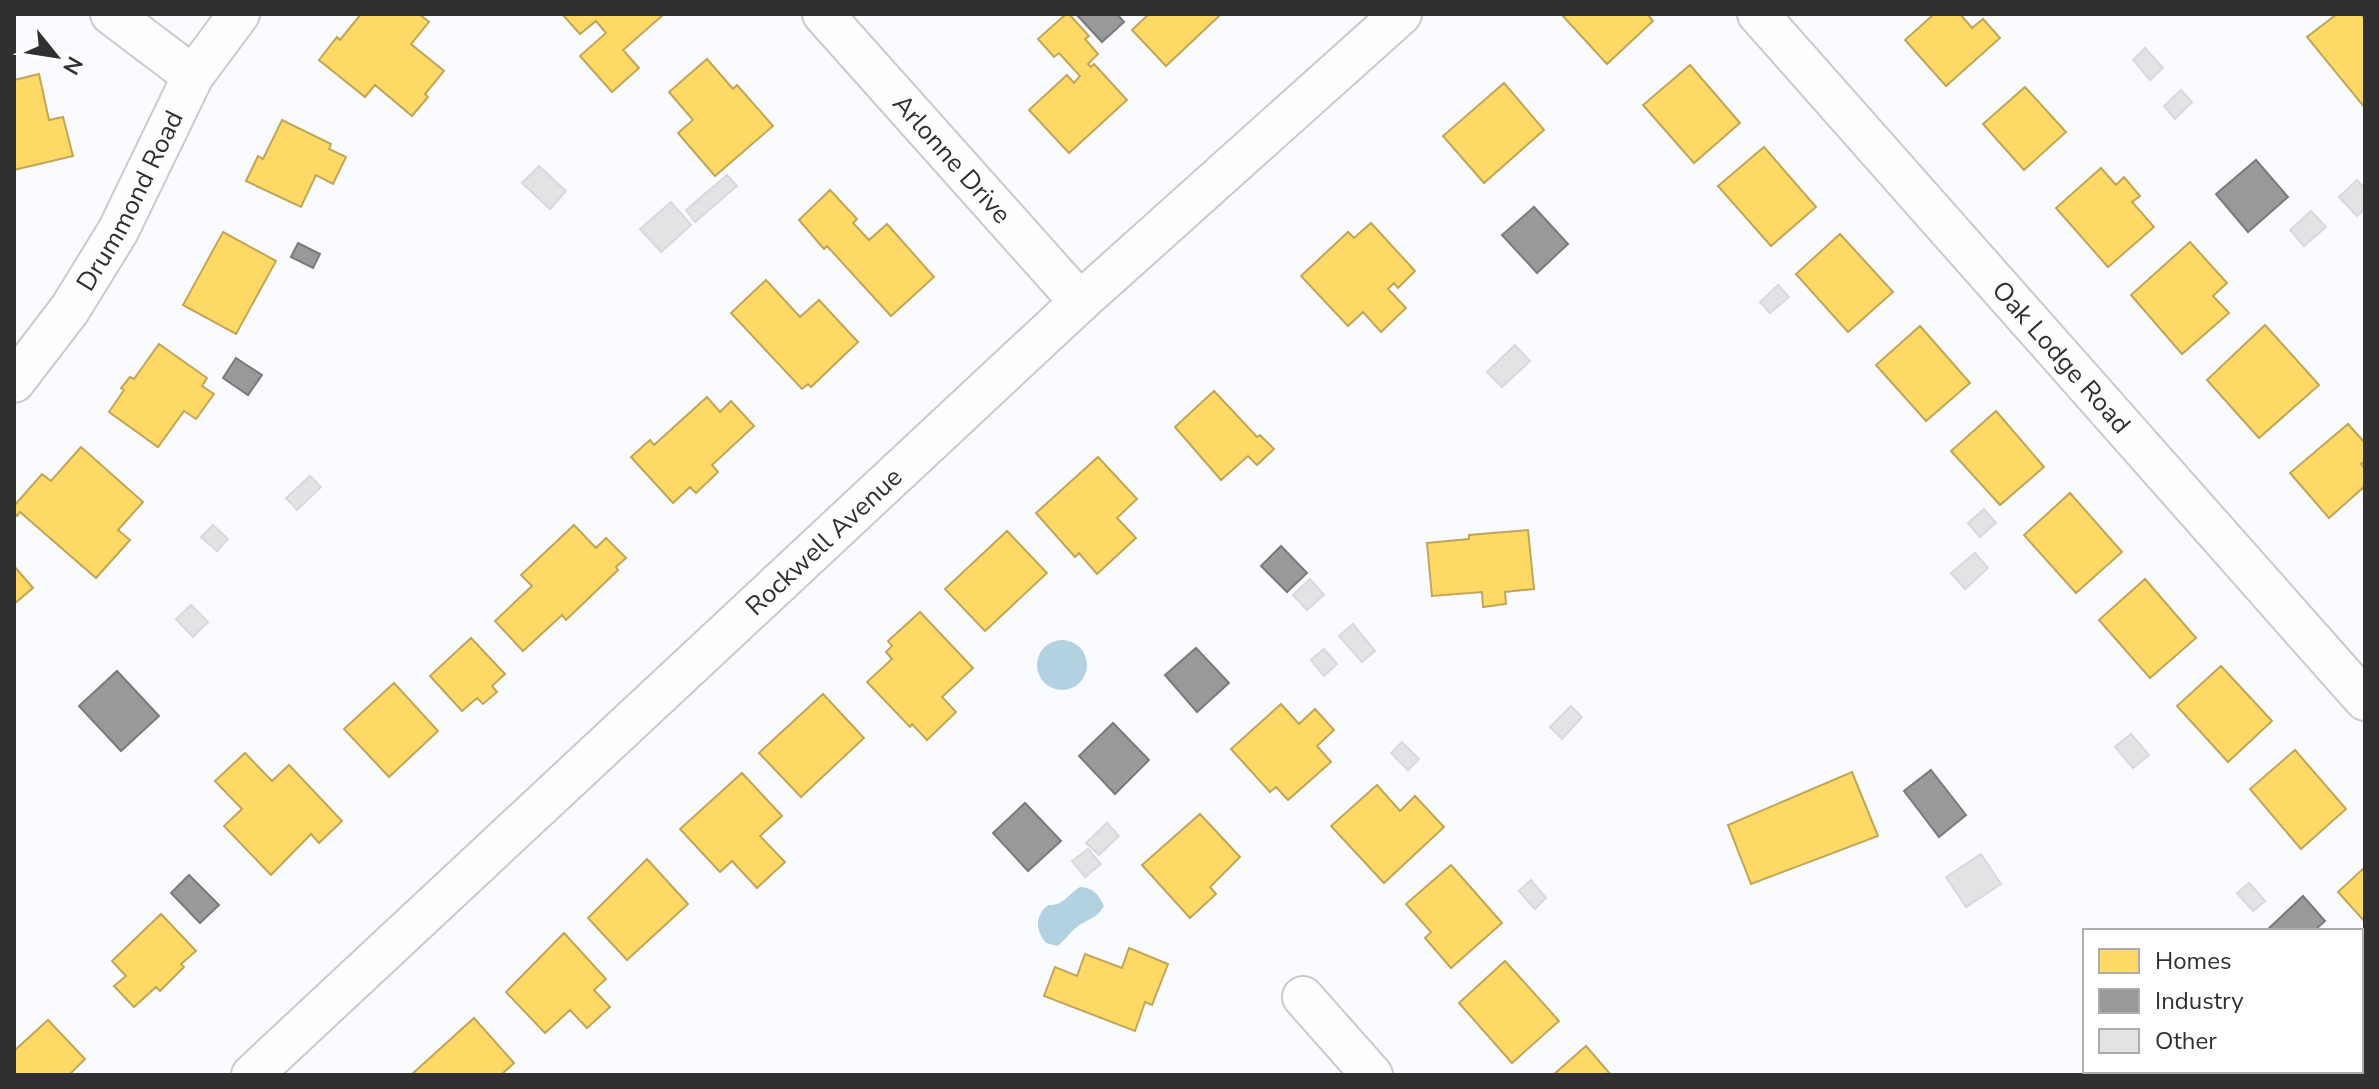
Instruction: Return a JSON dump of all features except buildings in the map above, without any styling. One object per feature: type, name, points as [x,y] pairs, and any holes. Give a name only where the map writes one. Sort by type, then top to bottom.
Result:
[{"type":"street","points":[[111,14],[193,76]]},
{"type":"street","name":"Drummond Road","points":[[14,382],[70,309],[118,231],[193,76],[239,14]]},
{"type":"street","name":"Arlonne Drive","points":[[823,14],[1080,302]]},
{"type":"street","name":"Rockwell Avenue","points":[[252,1075],[1080,302],[1401,14]]},
{"type":"street","name":"Oak Lodge Road","points":[[1758,14],[2365,700]]},
{"type":"street","points":[[1303,997],[1372,1075]]},
{"type":"water","points":[[1052,641],[1072,641],[1086,655],[1086,675],[1072,689],[1052,689],[1038,675],[1038,655]]},
{"type":"water","points":[[1080,887],[1095,892],[1104,906],[1057,946],[1046,943],[1038,928],[1041,914],[1048,905],[1062,902]]}]
